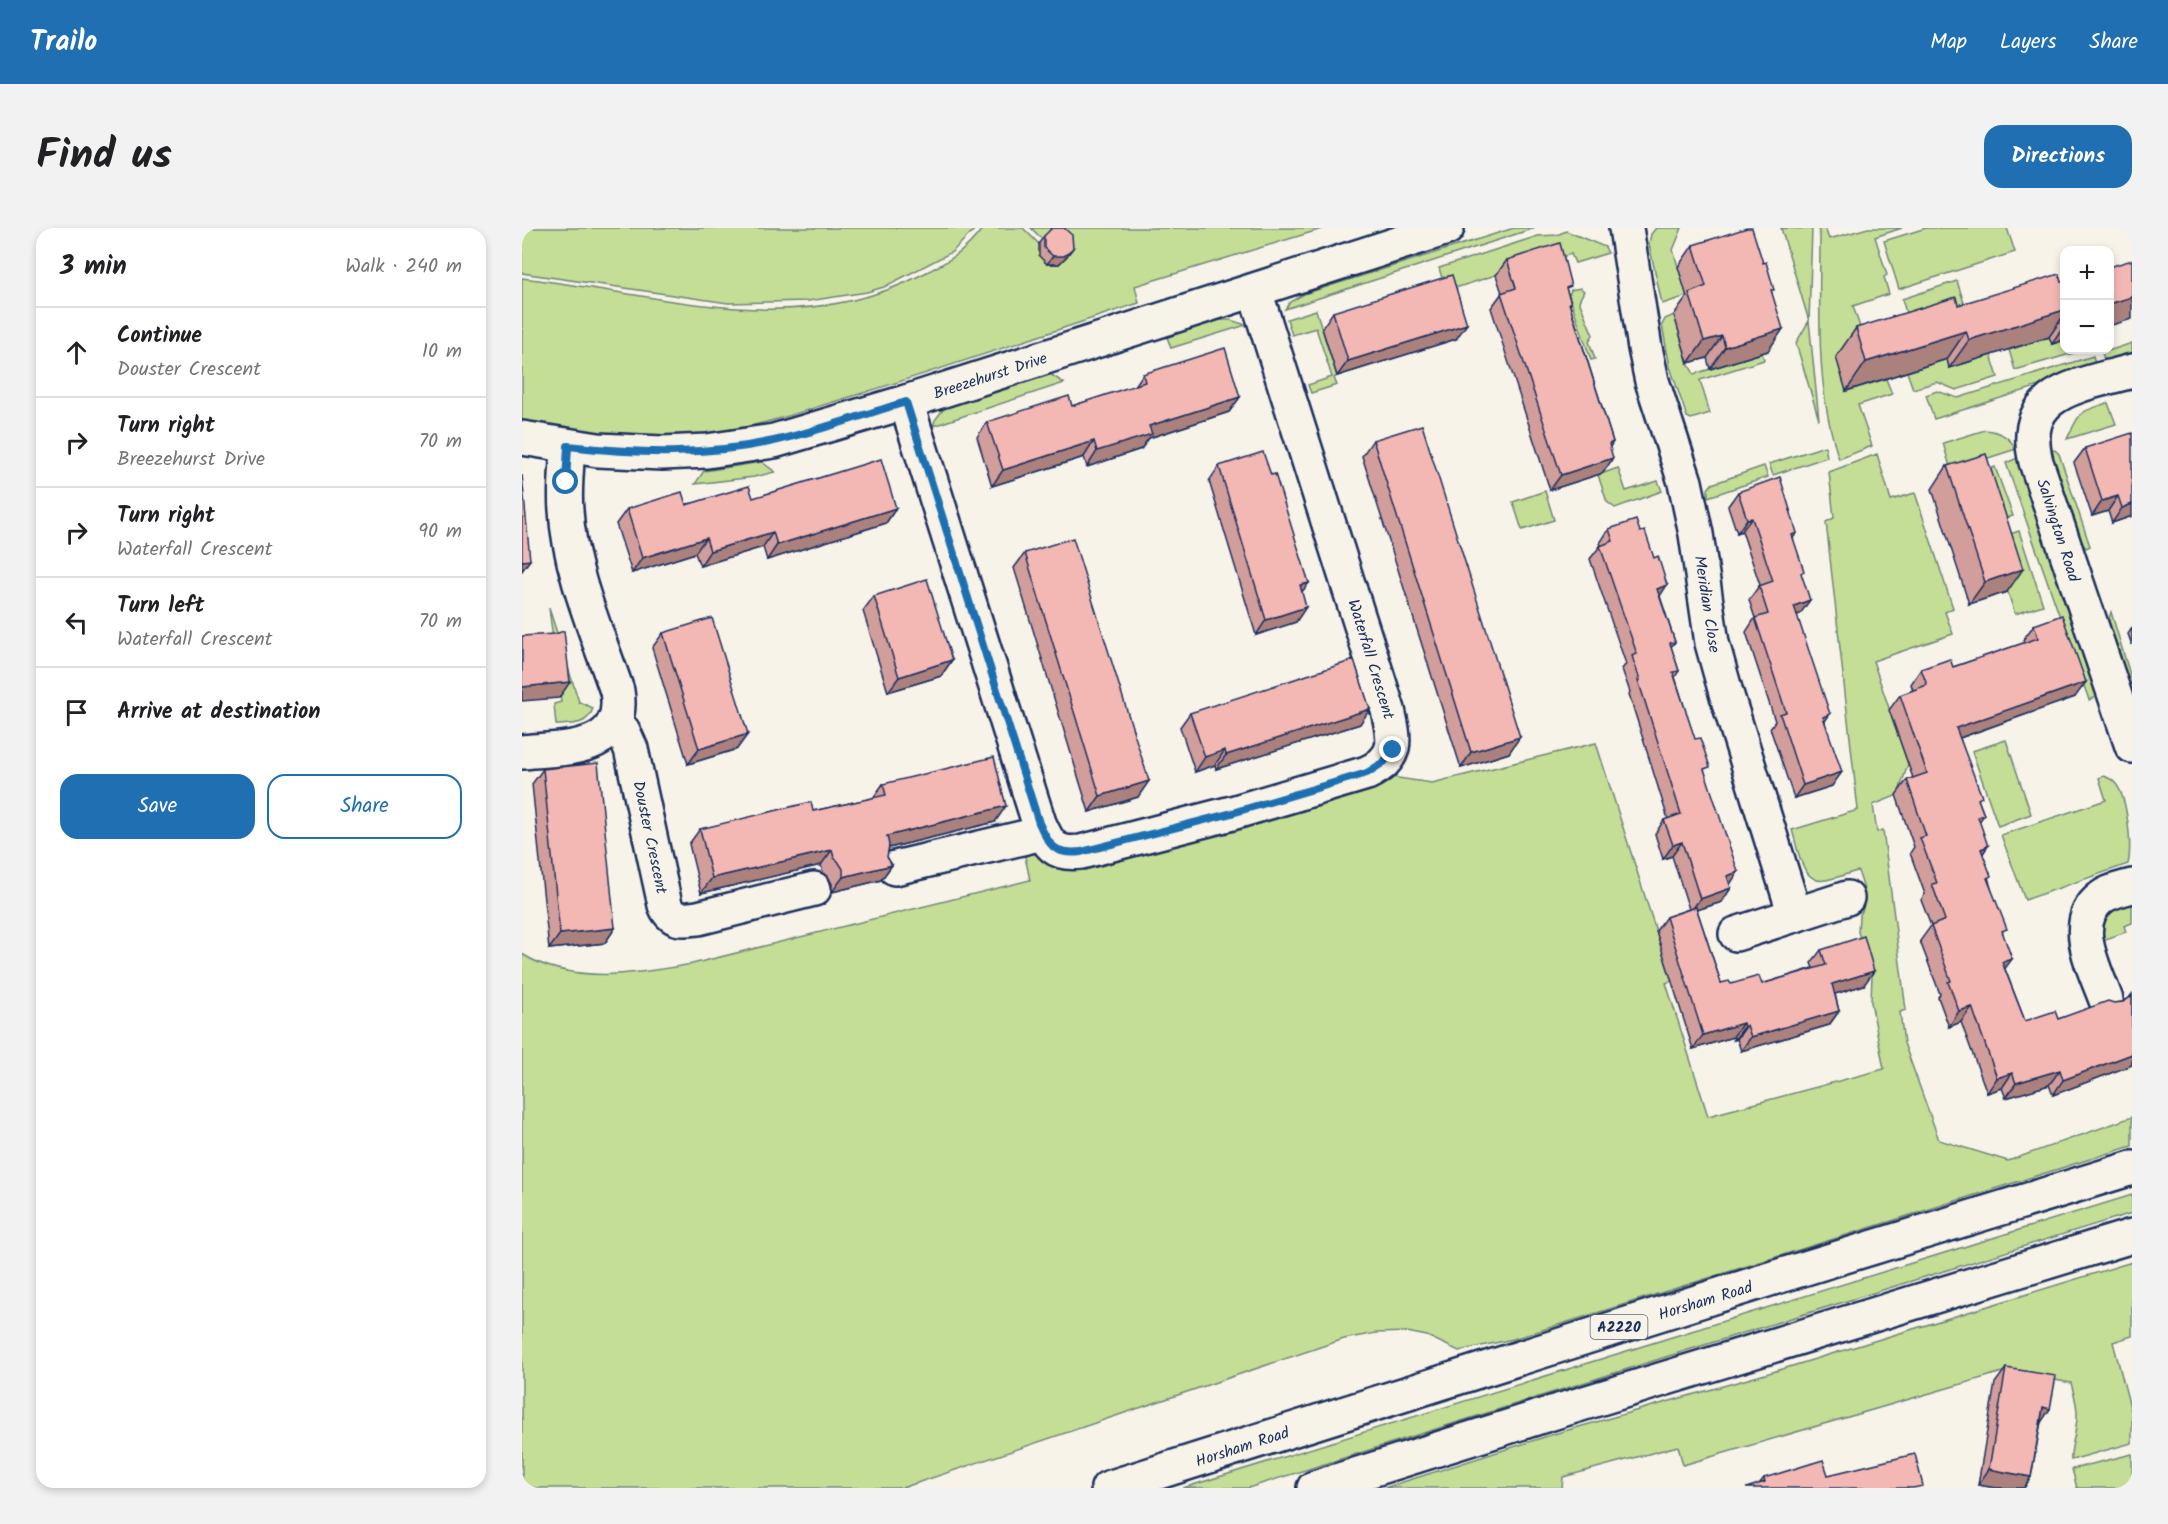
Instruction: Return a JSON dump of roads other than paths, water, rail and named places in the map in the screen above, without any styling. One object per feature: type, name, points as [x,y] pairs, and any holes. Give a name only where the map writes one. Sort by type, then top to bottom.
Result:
[{"type":"street","name":"Breezehurst Drive","points":[[522,438],[618,452],[662,453],[727,449],[794,436],[1447,228]]},
{"type":"street","name":"Meridian Close","points":[[1626,228],[1652,381],[1685,482],[1696,534],[1712,643],[1795,915]]},
{"type":"street","name":"Waterfall Crescent","points":[[1043,833],[1049,844],[1058,851],[1081,852],[1232,813],[1357,776],[1377,768],[1393,750],[1392,727],[1383,690],[1255,291]]},
{"type":"street","name":"Salvington Road","points":[[2132,371],[2060,393],[2040,410],[2032,436],[2036,462],[2132,746]]},
{"type":"street","points":[[895,868],[1043,833],[906,402]]},
{"type":"street","points":[[522,752],[590,743],[600,739],[608,733],[618,708],[616,691],[579,581],[568,528],[566,496],[568,446]]},
{"type":"street","name":"Douster Crescent","points":[[613,724],[623,731],[632,749],[665,906],[673,918],[680,920],[698,918],[814,889]]},
{"type":"street","points":[[2106,1000],[2087,945],[2084,929],[2086,916],[2103,896],[2132,886]]},
{"type":"street","points":[[1736,934],[1847,898]]},
{"type":"street","name":"Horsham Road","points":[[1108,1488],[2132,1168]]},
{"type":"street","points":[[1314,1488],[2132,1236]]}]
